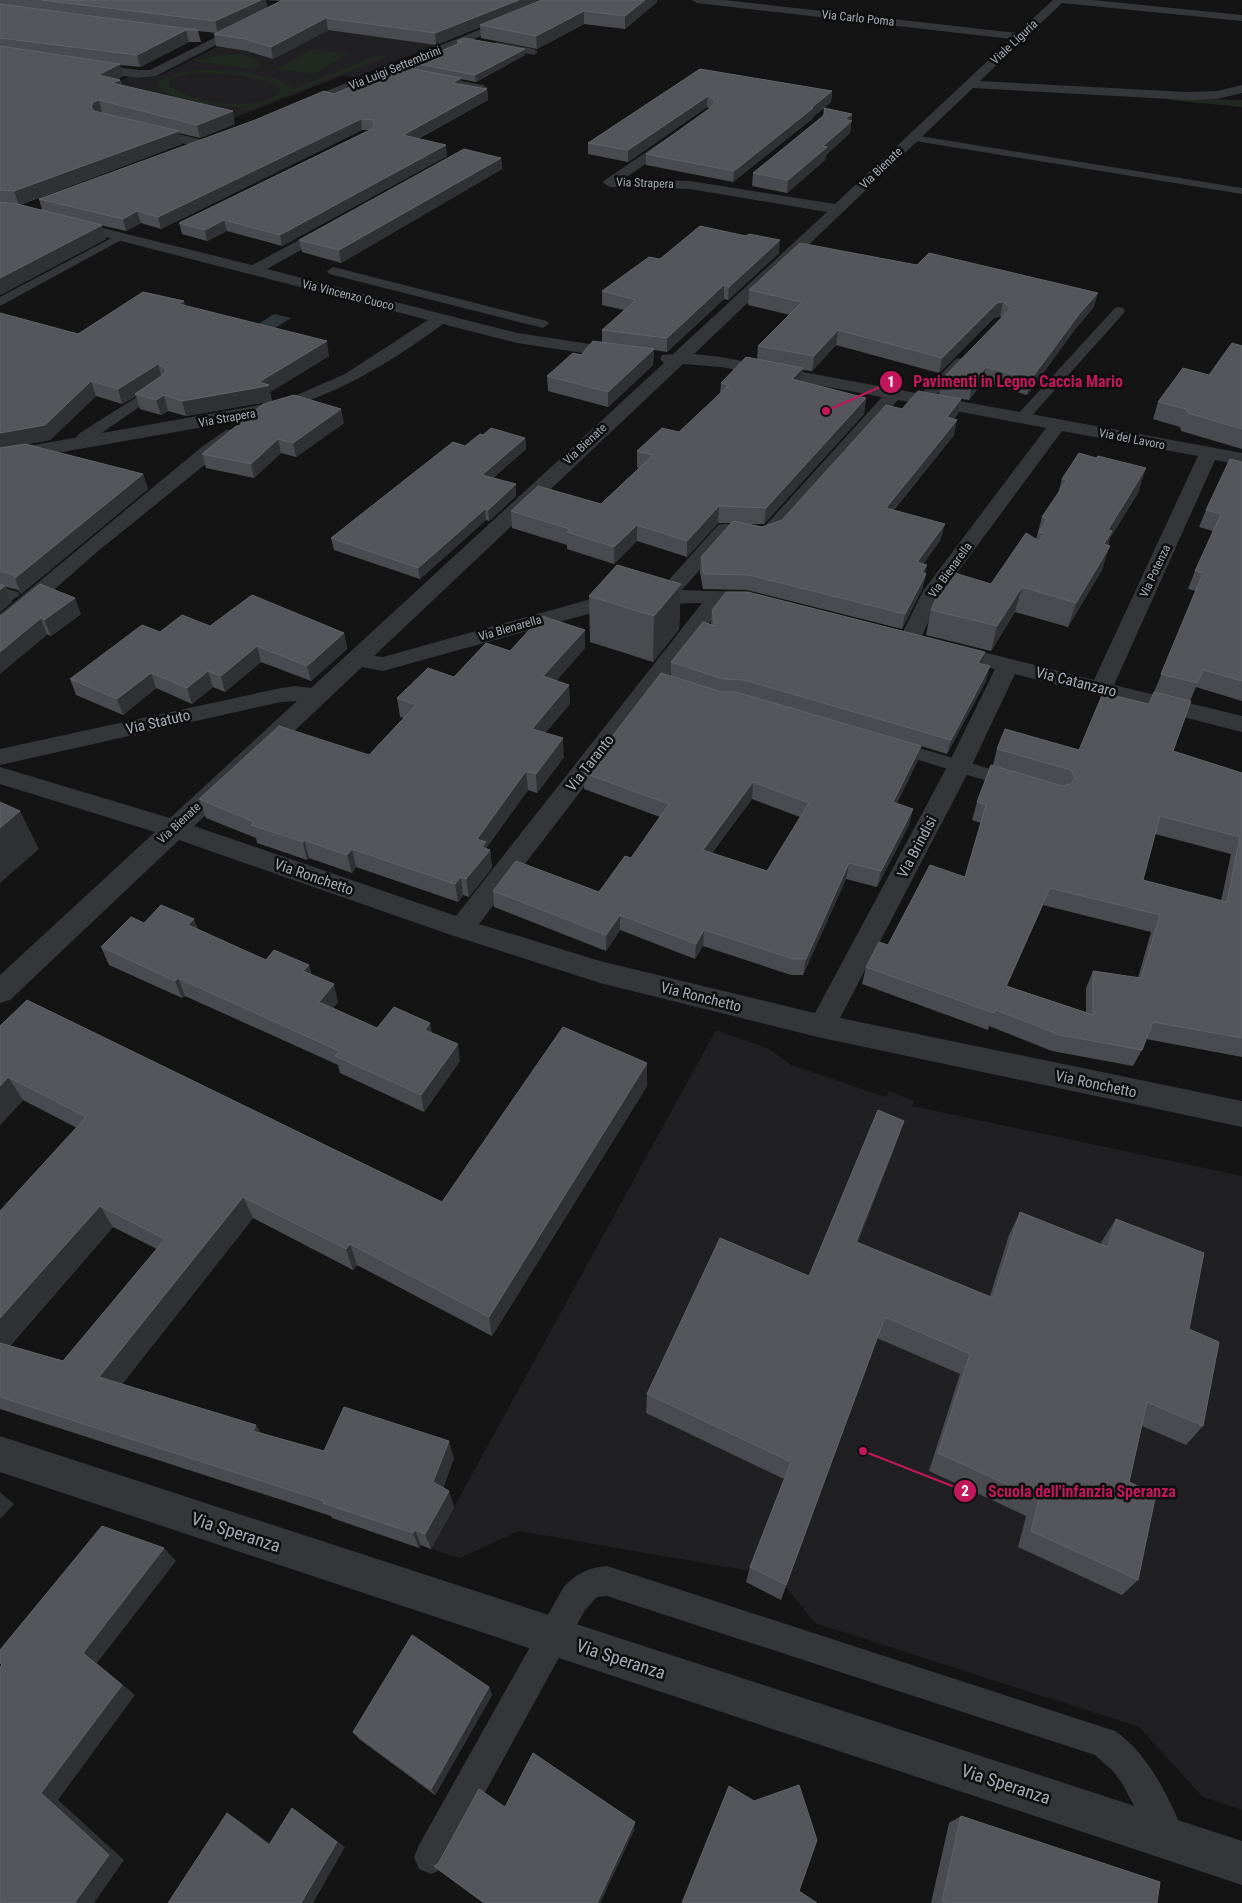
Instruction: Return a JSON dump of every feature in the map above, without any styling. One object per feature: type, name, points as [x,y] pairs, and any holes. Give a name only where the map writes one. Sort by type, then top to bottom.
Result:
[{"type":"street","points":[[69,64],[149,74],[298,0]]},
{"type":"street","name":"Via Luigi Settembrini","points":[[283,113],[563,0]]},
{"type":"street","name":"Via Carlo Poma","points":[[697,0],[1020,37]]},
{"type":"street","points":[[1060,0],[1242,18]]},
{"type":"street","name":"Viale Liguria","points":[[970,84],[1060,0]]},
{"type":"street","points":[[268,4],[286,6]]},
{"type":"street","points":[[201,37],[220,39]]},
{"type":"street","points":[[970,84],[1187,96],[1223,94],[1242,89]]},
{"type":"street","name":"Via Bienate","points":[[0,992],[173,828],[970,84]]},
{"type":"street","points":[[129,126],[206,142],[183,151]]},
{"type":"street","name":"Via Strapera","points":[[685,130],[610,183],[675,184],[734,191],[838,209]]},
{"type":"street","points":[[734,191],[749,179]]},
{"type":"street","points":[[0,211],[22,217],[48,203]]},
{"type":"street","name":"Via Vincenzo Cuoco","points":[[22,217],[121,236],[533,341],[644,357],[676,359]]},
{"type":"street","points":[[254,270],[346,218]]},
{"type":"street","points":[[149,243],[167,234]]},
{"type":"street","name":"Via Strapera","points":[[0,458],[79,442],[258,413],[302,399],[355,377],[383,360],[441,318]]},
{"type":"street","name":"Via del Lavoro","points":[[676,359],[708,359],[1242,459]]},
{"type":"street","points":[[665,597],[725,529],[730,528],[761,535],[769,533],[894,394]]},
{"type":"street","points":[[0,625],[105,535],[258,413]]},
{"type":"street","name":"Via Bienarella","points":[[900,637],[1057,425]]},
{"type":"street","points":[[0,445],[36,450]]},
{"type":"street","name":"Via Potenza","points":[[1100,688],[1209,453]]},
{"type":"street","name":"Via Bienarella","points":[[357,658],[383,664],[599,603],[626,599],[665,597],[747,598],[775,605]]},
{"type":"street","name":"Via Taranto","points":[[461,928],[665,683],[717,598]]},
{"type":"street","name":"Via Catanzaro","points":[[900,637],[1242,724]]},
{"type":"street","name":"Via Brindisi","points":[[822,1026],[959,767],[1008,666]]},
{"type":"street","name":"Via Statuto","points":[[0,757],[281,695],[295,693],[316,696]]},
{"type":"street","name":"Via Ronchetto","points":[[0,775],[173,828],[461,928],[600,972],[822,1026],[1242,1114]]},
{"type":"street","name":"Via Speranza","points":[[0,1454],[1242,1863]]},
{"type":"lane","points":[[464,40],[534,52]]},
{"type":"lane","points":[[389,70],[406,74]]},
{"type":"lane","points":[[426,77],[483,88]]},
{"type":"lane","points":[[913,138],[1242,191]]},
{"type":"lane","points":[[0,302],[121,236]]},
{"type":"lane","points":[[333,272],[543,324]]},
{"type":"lane","name":"Via Strapera","points":[[441,318],[457,303]]},
{"type":"lane","points":[[1022,418],[1119,311]]},
{"type":"lane","points":[[923,400],[972,350]]},
{"type":"lane","points":[[79,442],[162,384]]},
{"type":"lane","points":[[879,742],[1030,787]]},
{"type":"lane","points":[[431,1857],[553,1637],[584,1587],[592,1581],[607,1581],[1094,1738],[1117,1749],[1127,1761],[1170,1838]]},
{"type":"shaded area","points":[[549,0],[354,78],[344,75],[234,118],[106,88],[131,76],[145,78],[161,75],[219,46],[312,6]]},
{"type":"shaded area","points":[[312,49],[348,54],[314,74],[276,69]]},
{"type":"shaded area","points":[[236,54],[249,56],[260,61],[261,66],[256,70],[195,61],[216,55]]},
{"type":"shaded area","points":[[378,55],[386,57],[245,112],[237,110],[242,107],[210,105],[185,100],[164,91],[158,86],[165,78],[180,73],[200,70],[223,70],[267,76],[283,82],[292,89]],"holes":[[[194,73],[227,74],[254,78],[275,85],[280,90],[271,98],[243,104],[209,101],[179,92],[169,86],[171,79]]]},
{"type":"shaded area","points":[[1171,98],[1242,100],[1242,107],[1169,100]]},
{"type":"shaded area","points":[[274,314],[291,318],[266,334],[249,330]]},
{"type":"shaded area","points":[[716,1030],[769,1049],[791,1065],[886,1097],[889,1091],[914,1101],[912,1106],[1242,1176],[1242,1810],[1203,1797],[1139,1727],[815,1623],[786,1587],[780,1600],[746,1582],[750,1571],[519,1531],[460,1558],[431,1549]]},
{"type":"building","points":[[42,0],[261,0],[215,21]]},
{"type":"building","points":[[283,0],[519,0],[435,33],[326,18],[271,47],[245,39],[214,34]]},
{"type":"building","points":[[542,0],[645,0],[625,16],[584,11],[536,36],[480,25]]},
{"type":"building","points":[[0,4],[198,30],[186,30],[137,55],[0,38]]},
{"type":"building","points":[[464,38],[525,49],[475,75],[413,63],[462,42],[457,41]]},
{"type":"building","points":[[0,46],[120,64],[98,75],[120,80],[112,83],[233,111],[197,125],[99,100],[93,102],[91,107],[94,111],[179,131],[14,191],[0,190]]},
{"type":"building","points":[[398,66],[461,78],[453,83],[487,89],[403,135],[446,145],[280,235],[224,220],[205,230],[179,223],[372,129],[374,125],[373,120],[361,119],[158,217],[137,211],[123,219],[39,199],[255,120],[324,91],[334,94]]},
{"type":"building","points":[[700,69],[832,91],[734,171],[646,154],[713,106],[715,101],[708,96],[628,150],[588,143]]},
{"type":"building","points":[[824,108],[852,114],[845,119],[852,121],[823,146],[827,147],[788,180],[753,173],[823,116],[825,113]]},
{"type":"building","points":[[464,149],[501,158],[339,250],[299,240]]},
{"type":"building","points":[[0,202],[17,204],[102,225],[0,278]]},
{"type":"building","points":[[700,226],[746,236],[749,234],[780,240],[729,287],[724,285],[667,338],[602,330],[636,300],[602,291],[649,257],[660,259]]},
{"type":"building","points":[[800,243],[917,265],[929,253],[1098,293],[1080,313],[1031,379],[986,367],[972,385],[941,380],[1010,307],[1003,302],[997,303],[942,358],[838,330],[814,356],[758,346],[802,302],[749,290]]},
{"type":"building","points":[[143,292],[184,301],[179,304],[327,341],[259,382],[269,385],[267,386],[182,401],[164,395],[156,400],[135,394],[164,374],[166,369],[158,364],[118,389],[91,381],[45,425],[0,433],[0,313],[78,334]]},
{"type":"building","points":[[593,341],[654,349],[608,392],[547,376],[573,353],[581,355]]},
{"type":"building","points":[[1232,343],[1242,346],[1242,429],[1188,413],[1186,409],[1158,402],[1183,368],[1209,375]]},
{"type":"building","points":[[746,357],[803,368],[792,379],[866,398],[766,508],[719,506],[687,541],[637,525],[614,547],[567,532],[570,529],[511,511],[538,486],[601,504],[653,455],[637,451],[662,428],[679,432],[729,385],[721,383]]},
{"type":"building","points":[[918,391],[961,399],[947,417],[957,420],[886,508],[945,524],[917,562],[927,565],[922,572],[926,574],[905,614],[749,575],[704,574],[701,557],[733,521],[762,527],[782,520],[886,405],[902,409]]},
{"type":"building","points":[[294,395],[341,409],[293,443],[278,439],[251,464],[202,454],[263,404]]},
{"type":"building","points":[[491,428],[525,438],[482,475],[516,484],[488,510],[485,509],[418,568],[331,538],[453,442],[465,446]]},
{"type":"building","points":[[25,444],[143,474],[15,578],[12,574],[0,571],[0,448]]},
{"type":"building","points":[[1079,453],[1146,468],[1108,530],[1112,531],[1104,544],[1110,546],[1076,603],[1022,587],[997,626],[931,610],[948,571],[991,584],[1026,533],[1039,541],[1044,533],[1039,532],[1047,519],[1042,517],[1067,480],[1062,479]]},
{"type":"building","points":[[1230,459],[1242,462],[1242,681],[1203,670],[1197,683],[1161,674],[1203,573],[1195,571],[1221,514],[1206,510]]},
{"type":"building","points":[[617,565],[681,584],[654,616],[589,596]]},
{"type":"building","points":[[40,584],[75,598],[44,620],[41,618],[0,652],[0,616]]},
{"type":"building","points":[[726,592],[748,592],[985,652],[978,663],[990,666],[951,740],[744,680],[723,679],[671,662],[703,622],[715,626],[712,610]]},
{"type":"building","points":[[252,595],[344,633],[307,666],[257,646],[221,676],[208,671],[187,688],[151,673],[117,699],[70,679],[142,625],[160,632],[182,615],[210,626]]},
{"type":"building","points":[[542,616],[585,630],[543,676],[569,685],[532,729],[563,738],[536,774],[526,771],[477,839],[486,842],[482,847],[490,850],[466,879],[461,877],[455,884],[352,849],[347,855],[304,840],[303,842],[251,825],[254,822],[199,799],[279,726],[369,755],[416,705],[397,698],[428,668],[454,677],[486,643],[510,651]]},
{"type":"building","points":[[661,673],[722,692],[736,692],[921,746],[893,802],[913,809],[881,871],[849,863],[806,959],[794,959],[704,930],[696,944],[620,915],[606,935],[493,891],[516,861],[599,892],[625,856],[631,858],[669,804],[584,773]],"holes":[[[753,782],[809,803],[767,871],[703,850]]]},
{"type":"building","points":[[1154,692],[1191,701],[1173,751],[1242,773],[1242,1038],[1153,1022],[1142,1050],[1060,1035],[996,1010],[994,1013],[866,967],[879,942],[888,945],[930,865],[965,877],[986,805],[977,802],[991,765],[1063,786],[1071,784],[1075,778],[1071,770],[997,749],[1005,729],[1079,750],[1103,693],[1149,704]],"holes":[[[1160,816],[1240,837],[1227,902],[1143,880]],[[1050,888],[1160,915],[1141,978],[1093,971],[1093,1015],[1006,986]]]},
{"type":"building","points":[[0,802],[20,811],[0,828]]},
{"type":"building","points":[[161,905],[194,919],[188,925],[266,960],[274,950],[309,965],[303,971],[334,984],[319,1002],[377,1028],[394,1007],[430,1023],[425,1030],[458,1044],[421,1095],[335,1056],[339,1051],[178,978],[175,981],[101,947],[131,917],[144,923]]},
{"type":"building","points":[[27,1000],[442,1202],[563,1027],[647,1063],[489,1317],[350,1244],[346,1249],[243,1197],[99,1377],[256,1425],[253,1431],[324,1451],[344,1407],[449,1441],[433,1482],[449,1491],[425,1534],[415,1530],[413,1533],[323,1503],[324,1501],[0,1397],[0,1343],[63,1361],[165,1239],[100,1206],[0,1318],[0,1211],[86,1117],[8,1077],[0,1086],[0,1026]]},
{"type":"building","points":[[878,1110],[904,1121],[856,1242],[993,1298],[1020,1212],[1108,1247],[1116,1219],[1204,1253],[1189,1329],[1219,1342],[1203,1426],[1147,1402],[1129,1482],[1156,1494],[1138,1580],[1031,1531],[1039,1499],[938,1453],[970,1354],[885,1317],[786,1585],[750,1567],[791,1462],[647,1394],[720,1238],[809,1276]]},
{"type":"building","points":[[102,1526],[164,1548],[83,1653],[122,1685],[41,1793],[109,1855],[75,1902],[77,1903],[0,1903],[0,1667],[2,1665],[0,1663],[0,1650]]},
{"type":"building","points":[[412,1635],[489,1687],[431,1789],[353,1732]]},
{"type":"building","points":[[533,1753],[635,1822],[597,1903],[485,1903],[434,1866],[438,1864],[479,1789],[505,1807]]},
{"type":"building","points":[[799,1785],[817,1840],[799,1891],[817,1903],[682,1903],[729,1786],[754,1801]]},
{"type":"building","points":[[292,1808],[337,1842],[301,1903],[168,1903],[227,1813],[269,1845]]},
{"type":"building","points":[[961,1816],[1160,1882],[1157,1903],[949,1903],[942,1901]]},
{"type":"place","name":"Pavimenti in Legno Caccia Mario","points":[[826,411]]},
{"type":"place","name":"Scuola dell'infanzia Speranza","points":[[863,1451]]}]
